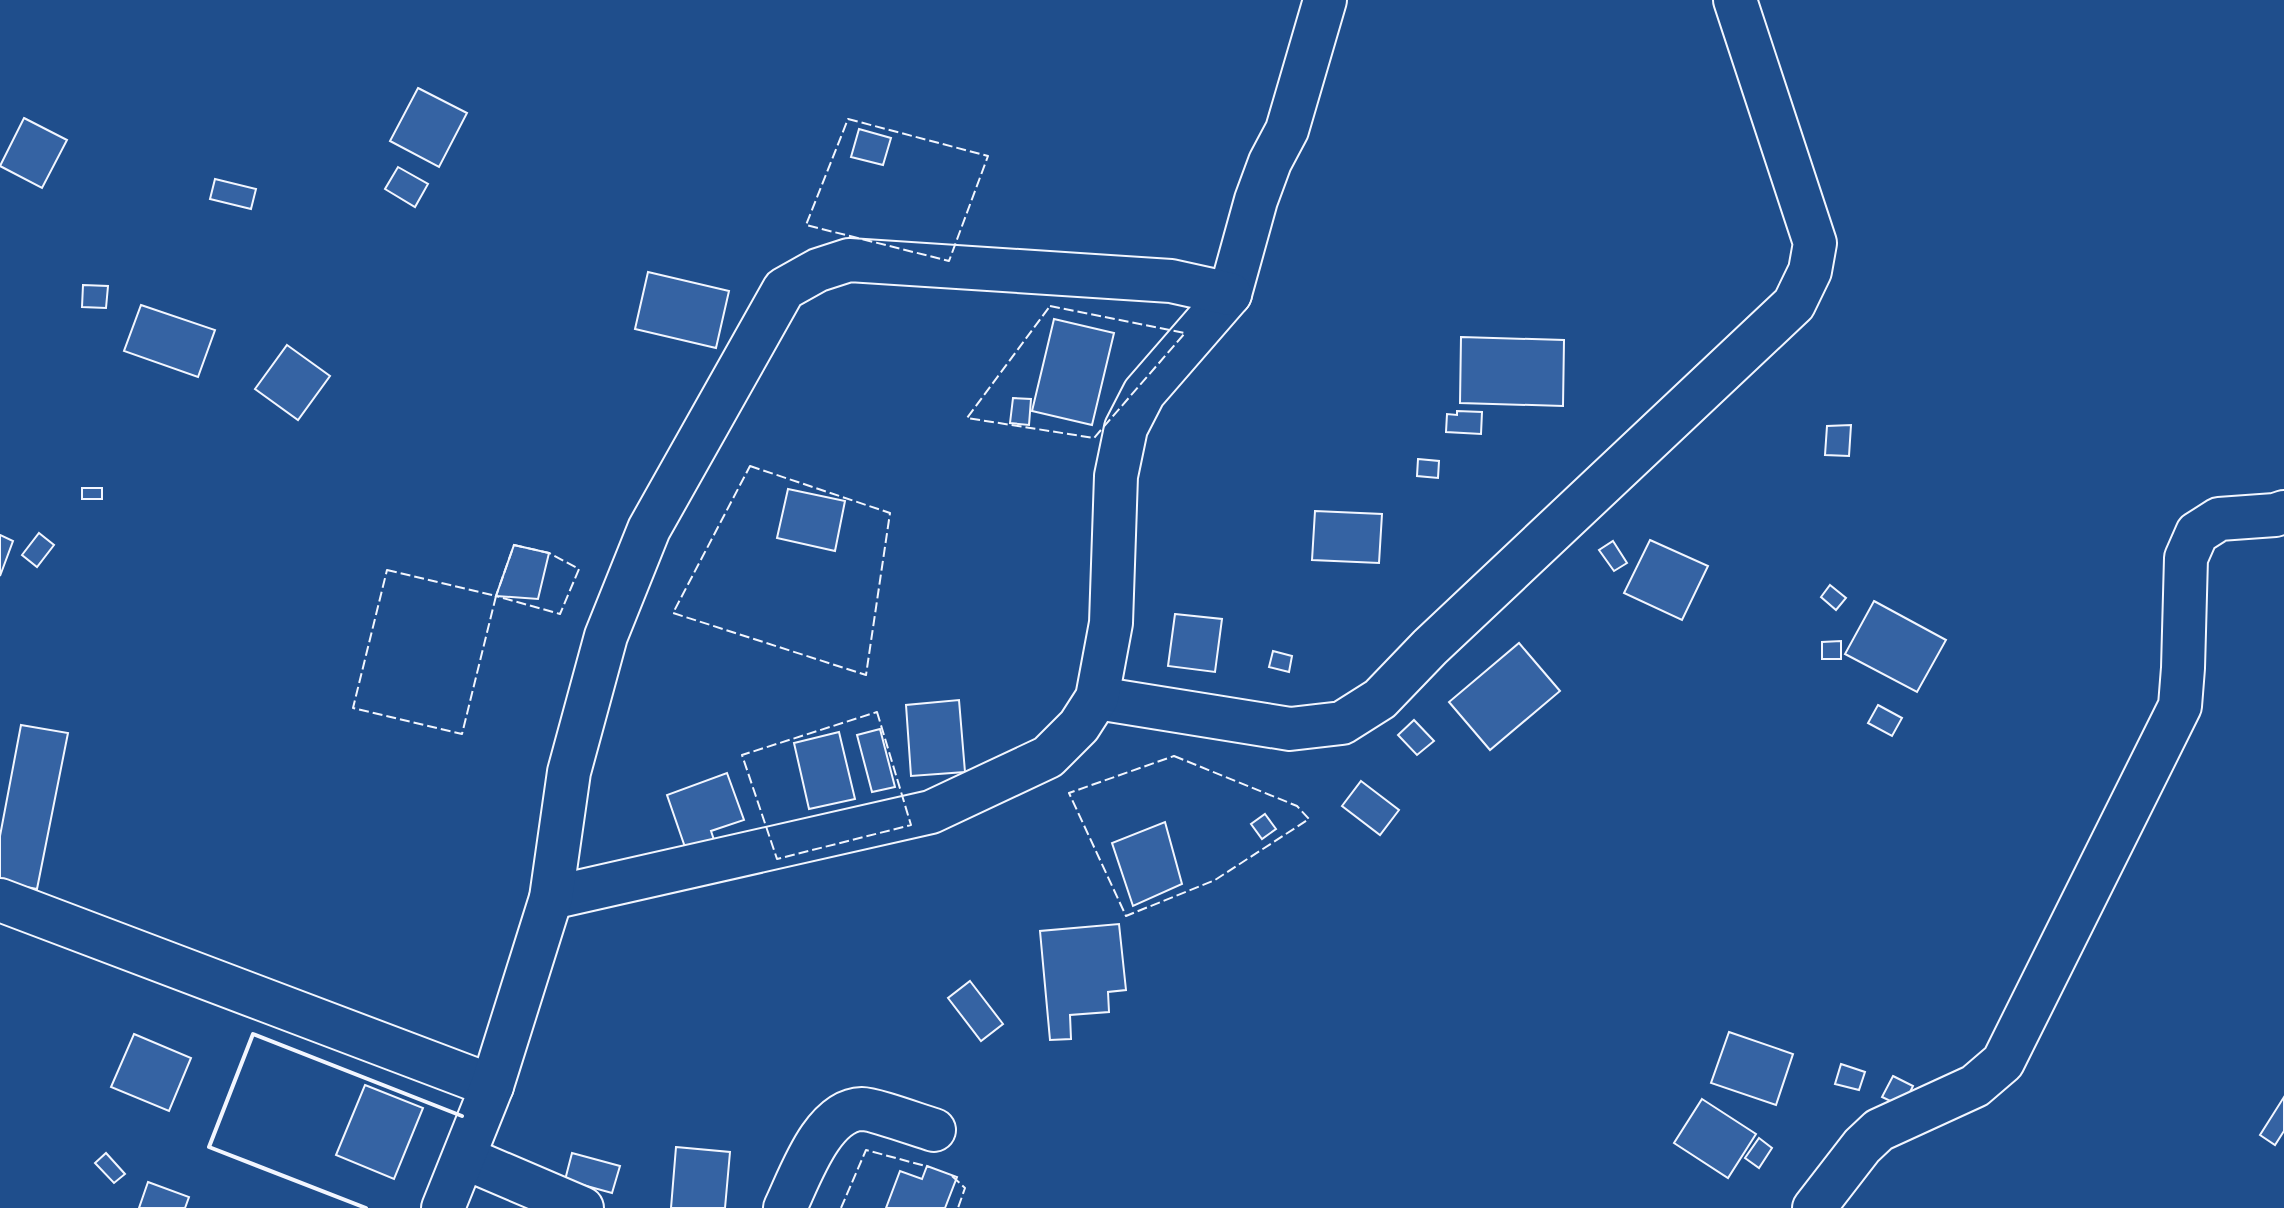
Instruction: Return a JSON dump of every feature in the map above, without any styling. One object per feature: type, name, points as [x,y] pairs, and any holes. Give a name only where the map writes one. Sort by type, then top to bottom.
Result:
[{"type":"street","points":[[551,898],[931,812],[1048,757],[1079,726],[1097,698],[1111,623],[1116,476],[1126,428],[1144,393],[1230,294],[1256,200],[1270,162],[1287,130],[1325,0]]},
{"type":"street","points":[[1097,698],[1290,729],[1342,723],[1380,699],[1430,647],[1794,304],[1810,271],[1815,243],[1735,0]]},
{"type":"street","points":[[443,1208],[492,1086],[551,898],[569,772],[606,636],[649,529],[784,289],[818,270],[849,260],[1171,281],[1230,294]]},
{"type":"street","points":[[1814,1208],[1862,1146],[1879,1130],[1975,1086],[2003,1062],[2180,706],[2186,558],[2197,533],[2219,519],[2284,512]]},
{"type":"street","points":[[0,900],[492,1086]]},
{"type":"street","points":[[785,1208],[817,1141],[832,1120],[862,1109],[934,1130]]},
{"type":"street","points":[[465,1158],[582,1208]]},
{"type":"building","points":[[418,88],[467,113],[439,167],[390,141]]},
{"type":"building","points":[[24,118],[67,140],[42,188],[0,166]]},
{"type":"building","points":[[859,129],[891,138],[883,165],[851,157]]},
{"type":"building","points":[[398,167],[428,184],[415,207],[385,189]]},
{"type":"building","points":[[215,179],[256,189],[251,209],[210,199]]},
{"type":"building","points":[[648,272],[729,291],[716,348],[635,329]]},
{"type":"building","points":[[83,285],[108,286],[106,308],[82,307]]},
{"type":"building","points":[[141,305],[215,330],[198,377],[124,351]]},
{"type":"building","points":[[1054,319],[1114,333],[1092,425],[1032,411]]},
{"type":"building","points":[[1461,337],[1564,340],[1563,406],[1460,403]]},
{"type":"building","points":[[287,345],[330,376],[298,420],[255,389]]},
{"type":"building","points":[[1013,398],[1031,399],[1029,425],[1010,423]]},
{"type":"building","points":[[1457,411],[1482,412],[1481,434],[1446,432],[1447,414],[1457,415]]},
{"type":"building","points":[[1851,425],[1849,456],[1825,455],[1827,426]]},
{"type":"building","points":[[1418,459],[1439,461],[1438,478],[1417,476]]},
{"type":"building","points":[[82,488],[102,488],[102,499],[82,499]]},
{"type":"building","points":[[788,489],[845,501],[835,551],[777,538]]},
{"type":"building","points":[[1315,511],[1382,514],[1379,563],[1312,560]]},
{"type":"building","points":[[39,533],[54,545],[37,567],[22,555]]},
{"type":"building","points":[[0,535],[13,541],[0,576]]},
{"type":"building","points":[[1650,540],[1708,566],[1682,620],[1624,593]]},
{"type":"building","points":[[1613,541],[1627,563],[1614,571],[1599,550]]},
{"type":"building","points":[[514,545],[549,553],[538,599],[496,596]]},
{"type":"building","points":[[1830,585],[1846,598],[1836,610],[1821,597]]},
{"type":"building","points":[[1874,601],[1946,640],[1917,692],[1845,654]]},
{"type":"building","points":[[1175,614],[1222,619],[1215,672],[1168,666]]},
{"type":"building","points":[[1841,641],[1841,659],[1822,659],[1822,642]]},
{"type":"building","points":[[1519,643],[1560,691],[1490,750],[1449,702]]},
{"type":"building","points":[[1273,651],[1292,656],[1289,672],[1269,667]]},
{"type":"building","points":[[959,700],[965,772],[911,776],[906,705]]},
{"type":"building","points":[[1878,705],[1902,718],[1892,736],[1868,723]]},
{"type":"building","points":[[1414,720],[1434,741],[1417,755],[1398,735]]},
{"type":"building","points":[[21,725],[68,733],[37,889],[0,882],[0,836]]},
{"type":"building","points":[[880,729],[895,787],[872,792],[857,735]]},
{"type":"building","points":[[839,732],[855,799],[809,809],[794,743]]},
{"type":"building","points":[[727,773],[744,820],[711,831],[714,840],[686,850],[667,795]]},
{"type":"building","points":[[1361,781],[1399,810],[1380,835],[1342,806]]},
{"type":"building","points":[[1265,814],[1276,829],[1262,839],[1251,824]]},
{"type":"building","points":[[1165,822],[1182,884],[1133,906],[1112,843]]},
{"type":"building","points":[[1119,924],[1126,990],[1108,992],[1109,1012],[1070,1015],[1071,1039],[1050,1040],[1040,931]]},
{"type":"building","points":[[970,981],[1003,1024],[981,1041],[948,998]]},
{"type":"building","points":[[1729,1032],[1793,1054],[1776,1105],[1711,1083]]},
{"type":"building","points":[[134,1034],[191,1058],[169,1111],[111,1087]]},
{"type":"building","points":[[1841,1064],[1865,1072],[1859,1090],[1835,1084]]},
{"type":"building","points":[[1893,1076],[1913,1086],[1903,1107],[1882,1097]]},
{"type":"building","points":[[365,1085],[423,1108],[394,1179],[336,1155]]},
{"type":"building","points":[[2284,1097],[2284,1131],[2275,1145],[2260,1135]]},
{"type":"building","points":[[1702,1099],[1756,1134],[1728,1178],[1674,1143]]},
{"type":"building","points":[[1759,1138],[1772,1148],[1759,1168],[1745,1158]]},
{"type":"building","points":[[676,1147],[730,1152],[725,1208],[671,1208]]},
{"type":"building","points":[[106,1153],[125,1174],[114,1183],[95,1163]]},
{"type":"building","points":[[572,1153],[620,1166],[612,1193],[565,1180]]},
{"type":"building","points":[[927,1166],[957,1177],[945,1208],[886,1208],[900,1171],[922,1179]]},
{"type":"building","points":[[148,1182],[189,1197],[185,1208],[139,1208]]},
{"type":"fence","points":[[848,119],[988,156],[949,261],[806,225],[848,119]]},
{"type":"fence","points":[[1050,306],[1185,333],[1094,438],[967,418],[1050,306]]},
{"type":"fence","points":[[750,466],[890,513],[866,675],[673,613],[750,466]]},
{"type":"fence","points":[[514,545],[549,553],[579,569],[560,614],[496,596],[514,545]]},
{"type":"fence","points":[[387,570],[496,596],[462,734],[353,708],[387,570]]},
{"type":"fence","points":[[877,712],[911,825],[777,859],[742,755],[877,712]]},
{"type":"fence","points":[[1174,756],[1297,806],[1309,819],[1215,880],[1126,916],[1069,793],[1174,756]]},
{"type":"fence","points":[[841,1208],[866,1150],[929,1167]]},
{"type":"fence","points":[[952,1176],[965,1188],[958,1208]]},
{"type":"wall","points":[[366,1208],[209,1147],[253,1034],[462,1116]]}]
